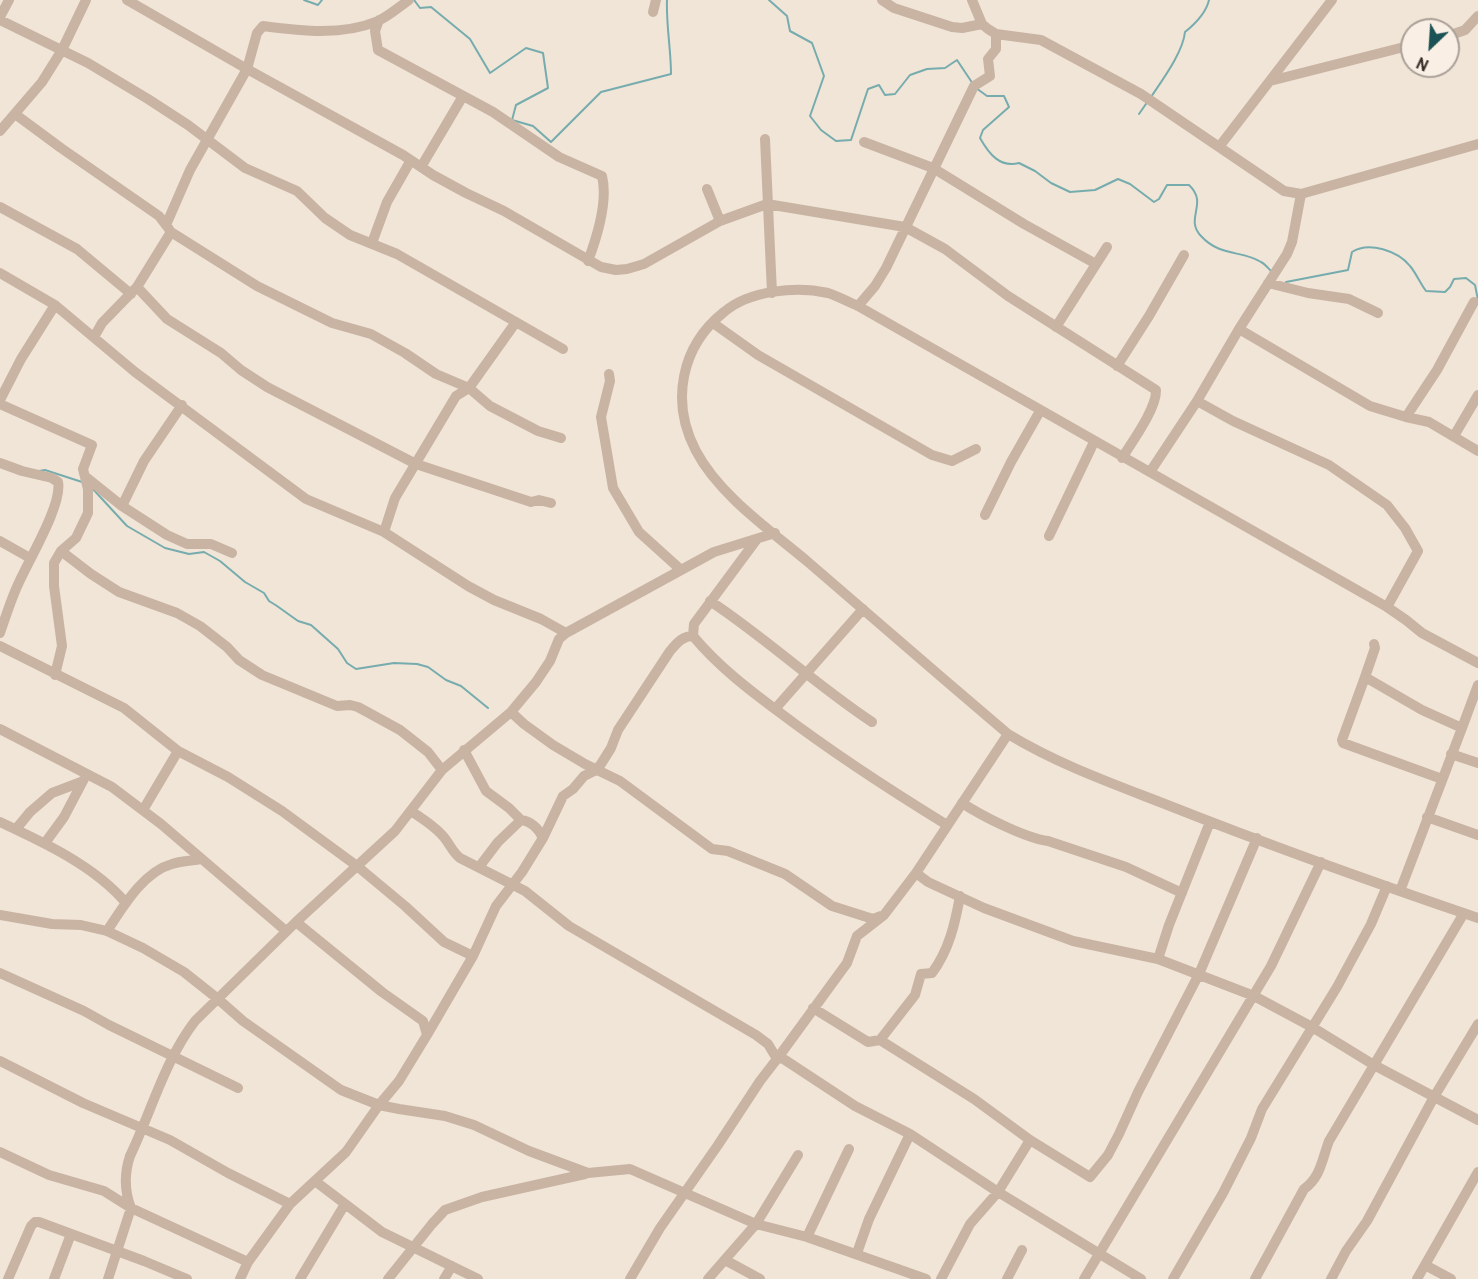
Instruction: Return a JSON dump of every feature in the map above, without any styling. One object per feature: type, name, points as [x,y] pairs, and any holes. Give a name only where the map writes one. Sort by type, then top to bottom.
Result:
[{"type":"street","points":[[9,0],[0,18],[88,63],[148,99],[245,168],[297,191],[325,218],[350,235],[423,268],[563,349]]},
{"type":"street","points":[[0,131],[42,82],[62,50],[86,0]]},
{"type":"street","points":[[127,0],[601,267],[616,270],[644,264],[720,221],[767,204],[905,227],[945,249],[1008,296],[1156,390],[1156,396],[1122,458]]},
{"type":"street","points":[[94,337],[102,323],[134,290],[169,228],[190,170],[247,69],[257,33],[263,26],[308,31],[347,30],[379,20],[409,0]]},
{"type":"street","points":[[653,12],[656,0]]},
{"type":"street","points":[[882,0],[894,8],[952,27],[962,28],[981,24]]},
{"type":"street","points":[[1219,147],[1332,0]]},
{"type":"street","points":[[974,1],[981,24],[996,34],[1041,40],[1150,99],[1284,191],[1301,194],[1477,147]]},
{"type":"street","points":[[1460,32],[1465,30],[1478,16]]},
{"type":"street","points":[[379,20],[375,31],[378,50],[511,123],[523,135],[559,157],[602,176],[603,195],[597,234],[588,261]]},
{"type":"street","points":[[858,306],[875,286],[886,268],[974,86],[990,76],[988,59],[996,49],[996,34]]},
{"type":"street","points":[[1270,81],[1400,48]]},
{"type":"street","points":[[421,167],[463,96]]},
{"type":"street","points":[[15,114],[159,216],[169,228],[257,286],[332,323],[370,334],[405,353],[436,375],[469,388],[490,406],[538,431],[561,438]]},
{"type":"street","points":[[765,138],[772,293]]},
{"type":"street","points":[[864,142],[933,168],[1024,224],[1096,264]]},
{"type":"street","points":[[372,243],[387,202],[411,160]]},
{"type":"street","points":[[707,189],[720,221]]},
{"type":"street","points":[[1150,472],[1197,401],[1239,328],[1281,264],[1292,242],[1301,194]]},
{"type":"street","points":[[0,207],[77,249],[134,290],[167,319],[221,353],[267,387],[416,464],[531,502],[539,500],[551,503]]},
{"type":"street","points":[[1056,327],[1107,247]]},
{"type":"street","points":[[1118,366],[1184,255]]},
{"type":"street","points":[[0,273],[55,305],[135,372],[306,499],[384,532],[468,586],[566,633]]},
{"type":"street","points":[[1269,281],[1308,292],[1349,299],[1378,313]]},
{"type":"street","points":[[1478,663],[1422,633],[1387,607],[1150,472],[858,306],[830,294],[810,291],[772,293],[743,300],[724,311],[693,348],[683,375],[682,404],[687,430],[710,473],[775,533],[1008,734],[1038,752],[1069,766],[1210,822],[1478,918]]},
{"type":"street","points":[[1406,417],[1437,370],[1474,302]]},
{"type":"street","points":[[55,305],[2,394],[92,445],[84,469],[87,478],[88,513],[76,538],[61,551],[53,569],[62,646],[55,675]]},
{"type":"street","points":[[384,532],[395,498],[456,396],[469,388],[516,322]]},
{"type":"street","points":[[713,323],[777,367],[932,455],[952,461],[976,449]]},
{"type":"street","points":[[1239,328],[1370,406],[1429,422],[1478,451]]},
{"type":"street","points":[[609,374],[610,381],[601,417],[613,488],[639,532],[680,569]]},
{"type":"street","points":[[1454,436],[1478,395]]},
{"type":"street","points":[[1197,401],[1233,421],[1329,465],[1388,505],[1418,551],[1387,607]]},
{"type":"street","points":[[122,506],[144,461],[182,405]]},
{"type":"street","points":[[985,515],[1040,411]]},
{"type":"street","points":[[1049,536],[1094,442]]},
{"type":"street","points":[[0,463],[52,478],[58,482],[60,488],[56,506],[2,617],[0,633]]},
{"type":"street","points":[[87,478],[122,506],[167,535],[187,543],[212,544],[232,553]]},
{"type":"street","points":[[108,1279],[131,1208],[127,1198],[125,1173],[130,1156],[183,1036],[195,1021],[286,931],[395,831],[442,770],[512,712],[536,682],[550,661],[559,639],[566,633],[714,552],[775,533]]},
{"type":"street","points":[[757,539],[694,624],[693,636],[709,655],[742,685],[811,736],[948,825]]},
{"type":"street","points":[[0,541],[30,558]]},
{"type":"street","points":[[61,551],[119,592],[177,613],[200,626],[227,647],[239,660],[262,675],[337,706],[358,707],[400,730],[428,752],[442,770]]},
{"type":"street","points":[[710,601],[735,617],[872,722]]},
{"type":"street","points":[[775,709],[862,609]]},
{"type":"street","points":[[240,1279],[248,1262],[290,1204],[346,1152],[399,1082],[473,956],[491,915],[543,838],[563,796],[584,776],[596,770],[618,730],[670,651],[680,640],[693,636]]},
{"type":"street","points":[[1374,644],[1375,648],[1342,740],[1343,743],[1442,779]]},
{"type":"street","points":[[0,646],[124,708],[178,751],[201,762],[282,811],[357,866],[444,942],[473,956]]},
{"type":"street","points":[[1365,678],[1422,710],[1462,728]]},
{"type":"street","points":[[1400,891],[1478,685]]},
{"type":"street","points":[[512,712],[524,724],[553,745],[620,781],[712,849],[728,851],[785,874],[832,906],[873,919],[884,915]]},
{"type":"street","points":[[0,729],[76,769],[85,777],[112,787],[258,905],[286,931]]},
{"type":"street","points":[[630,1279],[660,1228],[760,1081],[847,963],[857,936],[884,915],[916,873],[1008,734]]},
{"type":"street","points":[[464,750],[486,791],[521,820],[531,824],[543,838]]},
{"type":"street","points":[[142,810],[178,751]]},
{"type":"street","points":[[1451,754],[1478,763]]},
{"type":"street","points":[[16,829],[52,793],[85,777]]},
{"type":"street","points":[[45,843],[64,817],[85,777]]},
{"type":"street","points":[[962,803],[979,814],[1034,839],[1048,841],[1126,867],[1182,893]]},
{"type":"street","points":[[411,810],[440,832],[454,853],[525,891],[569,926],[756,1035],[768,1044],[777,1059]]},
{"type":"street","points":[[1427,817],[1478,835]]},
{"type":"street","points":[[479,867],[498,842],[521,820]]},
{"type":"street","points":[[0,822],[45,843],[107,884],[126,903]]},
{"type":"street","points":[[1158,959],[1210,822]]},
{"type":"street","points":[[813,1008],[868,1041],[880,1040],[974,1099],[1030,1140],[1090,1177],[1114,1145],[1138,1092],[1198,974],[1257,838]]},
{"type":"street","points":[[107,931],[126,903],[156,872],[170,864],[200,859]]},
{"type":"street","points":[[1084,1279],[1204,1080],[1227,1037],[1254,996],[1321,862]]},
{"type":"street","points":[[916,873],[928,882],[984,908],[1073,941],[1158,959],[1254,996],[1312,1027],[1374,1065],[1478,1120]]},
{"type":"street","points":[[1173,1279],[1251,1138],[1262,1109],[1371,924],[1387,886]]},
{"type":"street","points":[[880,1040],[915,994],[921,974],[932,973],[940,961],[953,931],[960,896]]},
{"type":"street","points":[[1255,1279],[1304,1189],[1314,1182],[1325,1158],[1329,1140],[1464,913]]},
{"type":"street","points":[[0,915],[52,924],[81,925],[107,931],[143,948],[184,972],[243,1021],[325,1081],[341,1090],[380,1105],[445,1116],[474,1125],[529,1151],[588,1173]]},
{"type":"street","points":[[296,922],[382,992],[423,1021],[427,1035]]},
{"type":"street","points":[[1,977],[49,994],[238,1089]]},
{"type":"street","points":[[1331,1279],[1478,1024]]},
{"type":"street","points":[[777,1059],[786,1059],[855,1106],[910,1134],[998,1192],[1141,1279]]},
{"type":"street","points":[[0,1061],[83,1103],[170,1140],[228,1173],[290,1204]]},
{"type":"street","points":[[857,1253],[869,1220],[910,1134]]},
{"type":"street","points":[[941,1279],[970,1224],[998,1192],[1030,1140]]},
{"type":"street","points":[[807,1237],[849,1149]]},
{"type":"street","points":[[0,1152],[49,1175],[104,1191],[131,1208],[248,1262]]},
{"type":"street","points":[[708,1279],[756,1224],[798,1155]]},
{"type":"street","points":[[388,1279],[445,1210],[482,1197],[588,1173],[630,1169],[756,1224],[857,1253],[926,1279]]},
{"type":"street","points":[[1417,1279],[1478,1172]]},
{"type":"street","points":[[315,1180],[382,1232],[415,1246],[478,1279]]},
{"type":"street","points":[[302,1278],[345,1204]]},
{"type":"street","points":[[8,1279],[33,1223],[44,1223],[117,1251],[168,1275],[187,1279]]},
{"type":"street","points":[[54,1279],[71,1234]]},
{"type":"street","points":[[1007,1279],[1023,1250]]},
{"type":"street","points":[[725,1260],[760,1279]]},
{"type":"street","points":[[1425,1265],[1451,1279]]},
{"type":"street","points":[[444,1279],[452,1266]]},
{"type":"waterway","points":[[304,0],[318,5],[322,0]]},
{"type":"waterway","points":[[414,0],[420,8],[431,7],[470,39],[490,73],[526,48],[543,53],[548,88],[516,105],[512,120],[533,126],[551,142],[601,92],[671,74],[667,0]]},
{"type":"waterway","points":[[769,0],[787,16],[790,31],[812,43],[824,76],[810,116],[821,130],[836,141],[851,140],[868,89],[879,85],[885,95],[895,94],[910,75],[927,69],[945,68],[957,60],[973,84]]},
{"type":"waterway","points":[[1151,97],[1177,57],[1185,32],[1200,18],[1209,0]]},
{"type":"waterway","points":[[976,88],[987,96],[1004,96],[1009,107],[983,130],[980,138],[991,154],[1001,162],[1019,163],[1070,192],[1095,190],[1118,179],[1130,184],[1154,202],[1159,199],[1167,185],[1189,185],[1197,198],[1195,223],[1201,236],[1208,243],[1223,250],[1254,258],[1271,271]]},
{"type":"waterway","points":[[1139,114],[1148,101]]},
{"type":"waterway","points":[[1286,282],[1348,270],[1352,252],[1367,247],[1383,249],[1405,261],[1426,291],[1445,292],[1454,279],[1466,278],[1475,285],[1478,300]]},
{"type":"waterway","points":[[39,471],[45,470],[82,482]]},
{"type":"waterway","points":[[92,488],[127,526],[165,548],[189,554],[204,552],[220,561],[245,582],[264,593],[269,601],[298,621],[311,625],[338,649],[347,663],[356,669],[394,663],[428,667],[446,680],[461,686],[488,708]]}]
